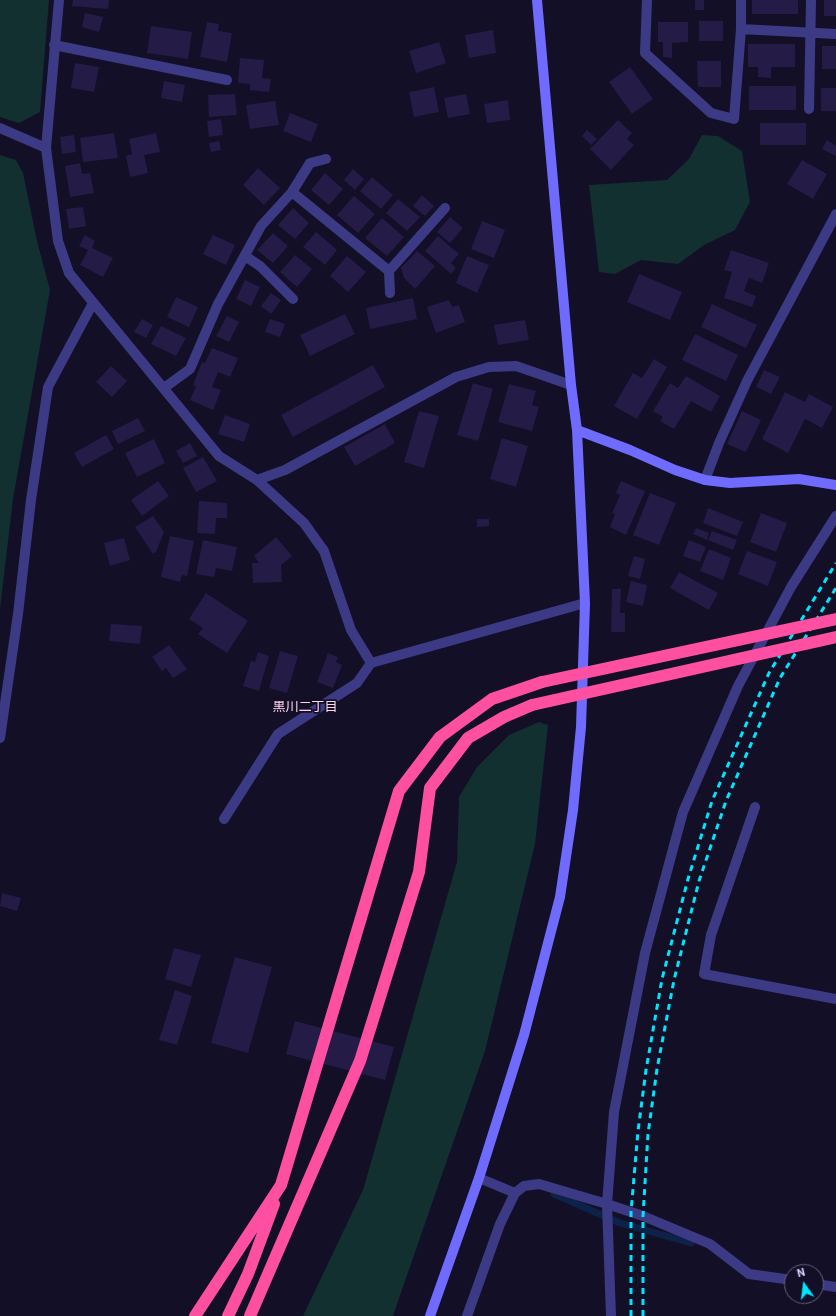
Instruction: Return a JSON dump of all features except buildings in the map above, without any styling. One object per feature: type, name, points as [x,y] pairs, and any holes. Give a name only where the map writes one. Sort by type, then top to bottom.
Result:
[{"type":"highway","points":[[228,1316],[248,1274],[281,1185],[400,792],[440,737],[492,699],[542,682],[836,619]]},
{"type":"highway","points":[[250,1316],[360,1061],[419,872],[430,788],[468,738],[504,717],[532,705],[836,637]]},
{"type":"highway","points":[[195,1316],[281,1185]]},
{"type":"street","points":[[59,0],[46,148],[58,241],[69,274],[219,456],[257,480],[304,523],[324,551],[351,630],[371,663]]},
{"type":"street","points":[[430,1316],[479,1178],[524,1036],[560,897],[573,810],[579,742],[585,602],[577,430],[571,385],[537,0]]},
{"type":"street","points":[[647,0],[645,53],[711,113],[734,119],[741,29],[741,0]]},
{"type":"street","points":[[809,109],[809,32],[811,0]]},
{"type":"street","points":[[741,29],[836,34]]},
{"type":"street","points":[[54,45],[227,80]]},
{"type":"street","points":[[0,128],[46,148]]},
{"type":"street","points":[[164,388],[190,369],[218,304],[246,256],[261,226],[292,192],[310,163],[326,159]]},
{"type":"street","points":[[292,192],[389,271]]},
{"type":"street","points":[[390,293],[389,271],[445,208]]},
{"type":"street","points":[[705,480],[719,443],[747,381],[836,214]]},
{"type":"street","points":[[246,256],[260,266],[293,299]]},
{"type":"street","points":[[0,738],[18,614],[31,500],[48,387],[94,303]]},
{"type":"street","points":[[257,480],[285,470],[463,375],[489,367],[516,366],[571,385]]},
{"type":"street","points":[[577,430],[675,470],[705,480],[730,483],[799,479],[836,485]]},
{"type":"street","points":[[611,1316],[607,1204],[614,1112],[644,953],[682,812],[738,686],[791,587],[836,516]]},
{"type":"street","points":[[224,819],[278,734],[358,683],[371,663],[585,602]]},
{"type":"street","points":[[755,807],[711,935],[704,974],[836,999]]},
{"type":"street","points":[[479,1178],[515,1194]]},
{"type":"street","points":[[467,1316],[500,1224],[515,1194],[524,1186],[539,1184],[643,1216],[710,1244],[750,1274],[784,1279]]},
{"type":"street","points":[[824,1285],[836,1287]]},
{"type":"green space","points":[[0,0],[49,0],[40,112],[19,123],[0,117]]},
{"type":"green space","points":[[702,135],[718,136],[742,151],[750,202],[735,230],[704,245],[678,264],[641,260],[615,274],[599,272],[589,185],[667,180],[689,159]]},
{"type":"green space","points":[[0,155],[16,160],[23,173],[37,241],[50,290],[13,499],[0,609]]},
{"type":"green space","points":[[539,722],[548,725],[535,844],[485,1051],[393,1316],[303,1316],[363,1190],[457,862],[459,797],[477,767],[509,735]]},
{"type":"waterway","points":[[554,1194],[620,1223],[691,1243]]},
{"type":"railway","points":[[631,1316],[631,1212],[638,1131],[646,1070],[662,979],[688,879],[712,801],[769,673],[836,563]]},
{"type":"railway","points":[[643,1316],[643,1216],[648,1134],[657,1069],[674,980],[699,881],[726,801],[780,678],[836,588]]},
{"type":"district","name":"黒川二丁目","points":[[305,708]]}]
